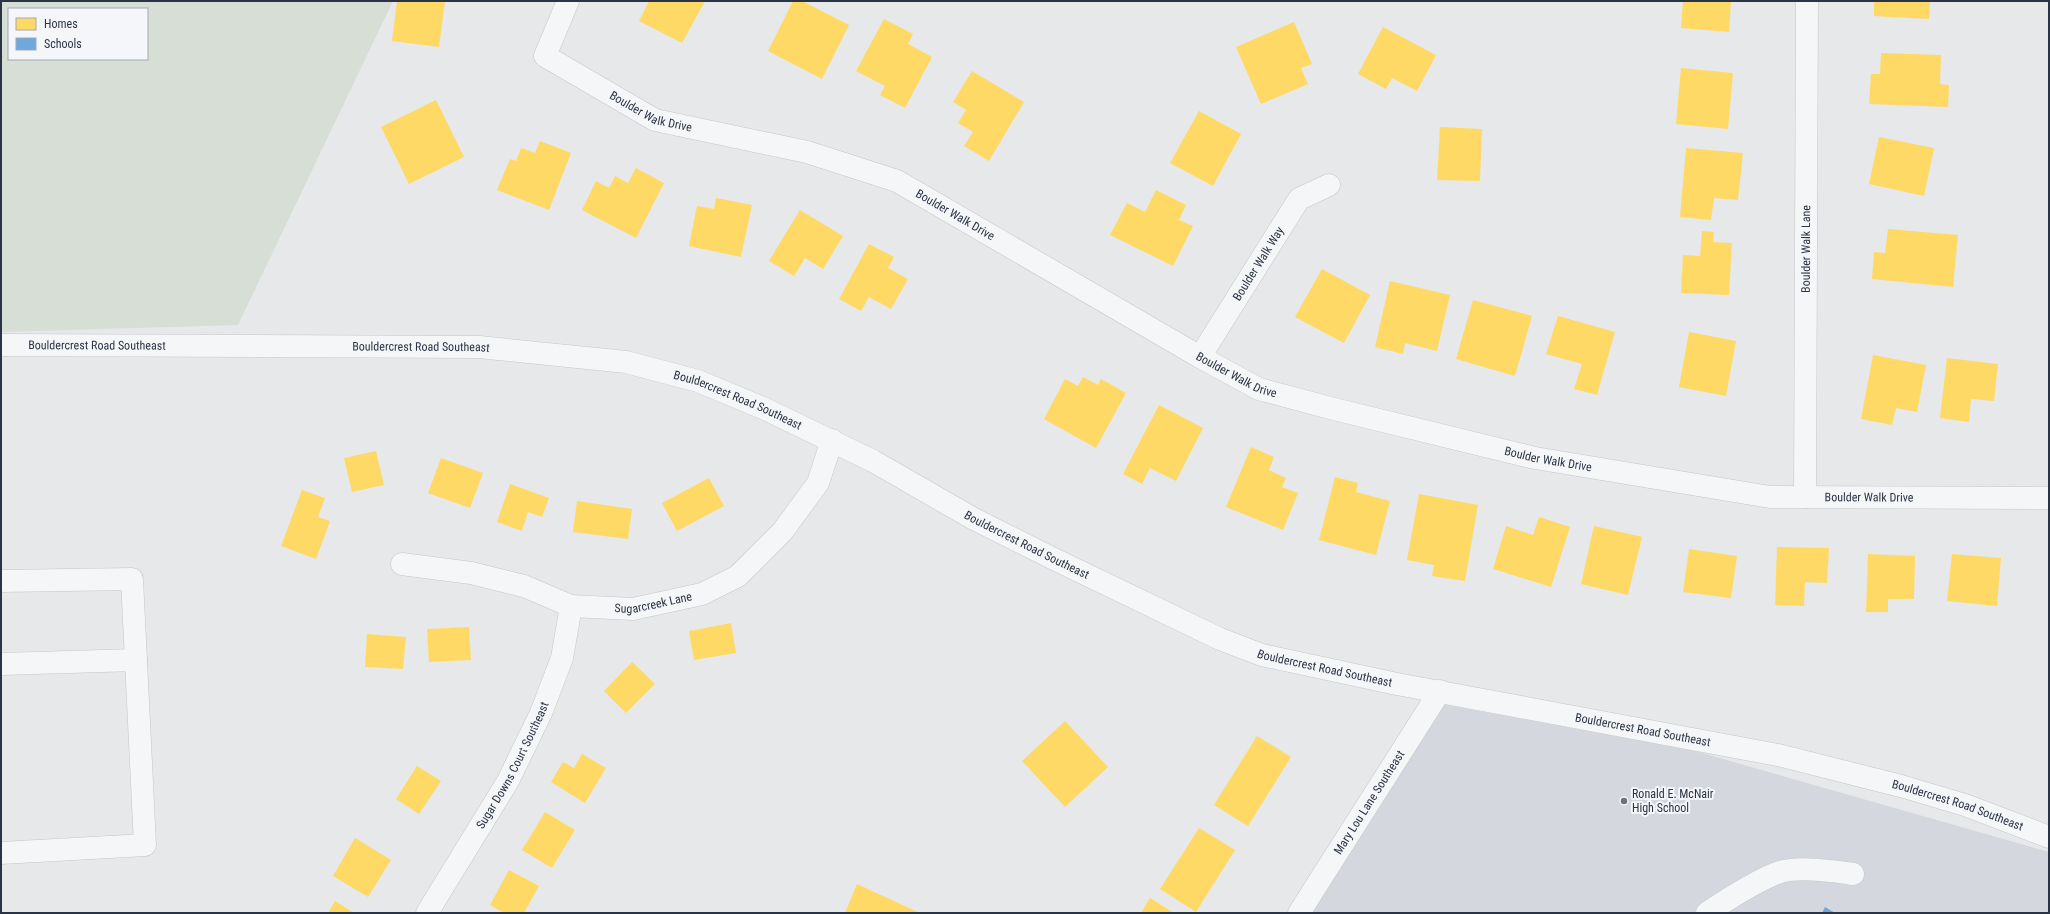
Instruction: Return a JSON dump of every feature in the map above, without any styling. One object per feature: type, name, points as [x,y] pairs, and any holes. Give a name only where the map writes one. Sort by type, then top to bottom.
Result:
[{"type":"street","name":"Boulder Walk Drive","points":[[568,1],[545,56],[655,120],[807,152],[897,181],[1200,358],[1259,389],[1334,409],[1535,458],[1770,497],[2049,498]]},
{"type":"street","name":"Boulder Walk Lane","points":[[1804,497],[1807,1]]},
{"type":"street","name":"Boulder Walk Way","points":[[1200,358],[1299,199],[1329,185]]},
{"type":"street","name":"Bouldercrest Road Southeast","points":[[1,345],[480,347],[626,362],[698,381],[763,408],[832,440],[1014,539],[1220,639],[1262,655],[1440,691],[1778,755],[1901,786],[1965,806],[2049,837]]},
{"type":"street","name":"Sugarcreek Lane","points":[[402,564],[478,574],[524,586],[571,606],[633,609],[702,594],[738,576],[782,532],[818,483],[832,440]]},
{"type":"street","points":[[1,581],[132,579],[145,845],[1,853]]},
{"type":"street","name":"Sugar Downs Court Southeast","points":[[427,913],[508,781],[541,713],[562,658],[571,606]]},
{"type":"street","points":[[1,664],[136,660]]},
{"type":"street","name":"Mary Lou Lane Southeast","points":[[1299,913],[1440,691]]},
{"type":"street","points":[[1707,913],[1731,898],[1781,872],[1821,869],[1853,874]]},
{"type":"shaded area","points":[[1,1],[393,1],[238,325],[1,332]]},
{"type":"shaded area","name":"Ronald E. McNair High School","points":[[1441,704],[1695,751],[2049,852],[2049,913],[1302,913]]},
{"type":"building: Homes","points":[[397,1],[445,1],[439,47],[392,41]]},
{"type":"building: Homes","points":[[649,1],[705,1],[682,43],[639,21]]},
{"type":"building: Homes","points":[[793,1],[802,1],[849,25],[822,79],[768,51]]},
{"type":"building: Homes","points":[[1683,1],[1731,1],[1729,32],[1681,28]]},
{"type":"building: Homes","points":[[1874,1],[1930,1],[1929,19],[1874,16]]},
{"type":"building: Homes","points":[[884,19],[913,34],[908,44],[932,57],[905,108],[880,95],[885,86],[856,71]]},
{"type":"building: Homes","points":[[1294,22],[1312,64],[1301,68],[1308,84],[1261,104],[1236,47]]},
{"type":"building: Homes","points":[[1383,27],[1436,55],[1417,91],[1392,78],[1386,89],[1358,74]]},
{"type":"building: Homes","points":[[1881,53],[1941,55],[1940,84],[1949,85],[1948,107],[1869,104],[1871,74],[1880,74]]},
{"type":"building: Homes","points":[[1681,68],[1733,73],[1728,129],[1676,124]]},
{"type":"building: Homes","points":[[972,71],[1024,102],[989,161],[964,146],[973,132],[958,123],[966,110],[953,102]]},
{"type":"building: Homes","points":[[436,100],[464,157],[409,184],[381,127]]},
{"type":"building: Homes","points":[[1199,111],[1241,134],[1213,186],[1170,163]]},
{"type":"building: Homes","points":[[1440,127],[1482,129],[1480,181],[1437,180]]},
{"type":"building: Homes","points":[[1879,137],[1934,148],[1924,196],[1869,184]]},
{"type":"building: Homes","points":[[540,141],[571,153],[549,210],[497,190],[510,159],[516,161],[521,148],[535,153]]},
{"type":"building: Homes","points":[[1686,148],[1743,153],[1738,200],[1714,198],[1711,220],[1680,217]]},
{"type":"building: Homes","points":[[636,168],[664,183],[636,238],[582,210],[596,181],[609,188],[615,176],[628,183]]},
{"type":"building: Homes","points":[[1156,190],[1186,205],[1179,220],[1193,226],[1173,266],[1110,235],[1127,203],[1145,212]]},
{"type":"building: Homes","points":[[716,198],[752,205],[741,257],[689,246],[697,206],[714,209]]},
{"type":"building: Homes","points":[[800,210],[843,236],[823,269],[805,258],[794,276],[769,261]]},
{"type":"building: Homes","points":[[1888,229],[1958,235],[1953,287],[1872,279],[1874,252],[1885,253]]},
{"type":"building: Homes","points":[[1702,231],[1714,232],[1713,242],[1732,243],[1729,295],[1681,293],[1683,255],[1700,256]]},
{"type":"building: Homes","points":[[869,244],[894,257],[888,268],[908,279],[891,309],[869,297],[861,311],[839,299]]},
{"type":"building: Homes","points":[[1322,269],[1370,295],[1344,343],[1295,317]]},
{"type":"building: Homes","points":[[1390,281],[1450,295],[1437,351],[1405,343],[1403,354],[1375,347]]},
{"type":"building: Homes","points":[[1473,300],[1532,316],[1515,376],[1456,359]]},
{"type":"building: Homes","points":[[1558,316],[1615,332],[1597,395],[1574,389],[1582,364],[1546,354]]},
{"type":"building: Homes","points":[[1689,332],[1736,341],[1726,396],[1679,387]]},
{"type":"building: Homes","points":[[1873,355],[1926,365],[1917,412],[1896,408],[1892,425],[1861,419]]},
{"type":"building: Homes","points":[[1947,358],[1998,364],[1994,401],[1971,399],[1969,422],[1940,418]]},
{"type":"building: Homes","points":[[1083,377],[1098,385],[1101,379],[1126,393],[1096,448],[1044,419],[1065,379],[1078,386]]},
{"type":"building: Homes","points":[[1159,405],[1203,428],[1176,481],[1150,468],[1142,484],[1123,474]]},
{"type":"building: Homes","points":[[1251,447],[1274,457],[1269,470],[1286,478],[1282,487],[1298,493],[1283,530],[1226,507]]},
{"type":"building: Homes","points":[[376,451],[384,485],[352,492],[344,458]]},
{"type":"building: Homes","points":[[441,458],[483,473],[470,508],[428,493]]},
{"type":"building: Homes","points":[[1335,477],[1358,483],[1356,492],[1390,501],[1376,555],[1319,540]]},
{"type":"building: Homes","points":[[709,478],[724,506],[677,531],[662,503]]},
{"type":"building: Homes","points":[[510,484],[549,498],[542,517],[528,512],[522,531],[497,522]]},
{"type":"building: Homes","points":[[302,490],[325,498],[318,517],[330,521],[316,559],[281,546]]},
{"type":"building: Homes","points":[[1419,494],[1478,505],[1465,581],[1432,576],[1434,565],[1407,560]]},
{"type":"building: Homes","points":[[577,501],[632,509],[628,539],[573,532]]},
{"type":"building: Homes","points":[[1539,517],[1570,527],[1551,587],[1493,569],[1506,526],[1533,535]]},
{"type":"building: Homes","points":[[1594,526],[1642,537],[1628,595],[1581,584]]},
{"type":"building: Homes","points":[[1777,547],[1829,548],[1827,583],[1805,582],[1804,606],[1775,605]]},
{"type":"building: Homes","points":[[1689,549],[1737,556],[1731,598],[1683,592]]},
{"type":"building: Homes","points":[[1868,554],[1915,556],[1914,599],[1888,599],[1888,612],[1866,612]]},
{"type":"building: Homes","points":[[1952,554],[2001,558],[1997,606],[1947,601]]},
{"type":"building: Homes","points":[[731,623],[736,653],[694,660],[689,631]]},
{"type":"building: Homes","points":[[469,627],[471,660],[429,662],[427,629]]},
{"type":"building: Homes","points":[[367,634],[406,637],[403,669],[365,667]]},
{"type":"building: Homes","points":[[632,662],[655,684],[626,713],[604,691]]},
{"type":"building: Homes","points":[[1065,721],[1108,767],[1065,807],[1022,761]]},
{"type":"building: Homes","points":[[1257,736],[1291,757],[1248,826],[1214,805]]},
{"type":"building: Homes","points":[[582,754],[606,768],[585,803],[551,782],[563,762],[574,768]]},
{"type":"building: Homes","points":[[417,766],[441,781],[419,814],[396,799]]},
{"type":"building: Homes","points":[[545,812],[575,830],[552,868],[522,850]]},
{"type":"building: Homes","points":[[1199,828],[1235,850],[1196,912],[1160,889]]},
{"type":"building: Homes","points":[[355,838],[391,860],[368,897],[333,876]]},
{"type":"building: Homes","points":[[509,870],[539,886],[524,913],[504,913],[490,905]]},
{"type":"building: Homes","points":[[857,884],[920,913],[845,913]]},
{"type":"building: Homes","points":[[1150,898],[1174,913],[1141,913]]},
{"type":"building: Homes","points":[[335,901],[354,913],[328,913]]},
{"type":"building: Schools","points":[[1825,907],[1835,913],[1822,913]]},
{"type":"place","name":"Ronald E. McNair High School","points":[[1624,801]]}]
